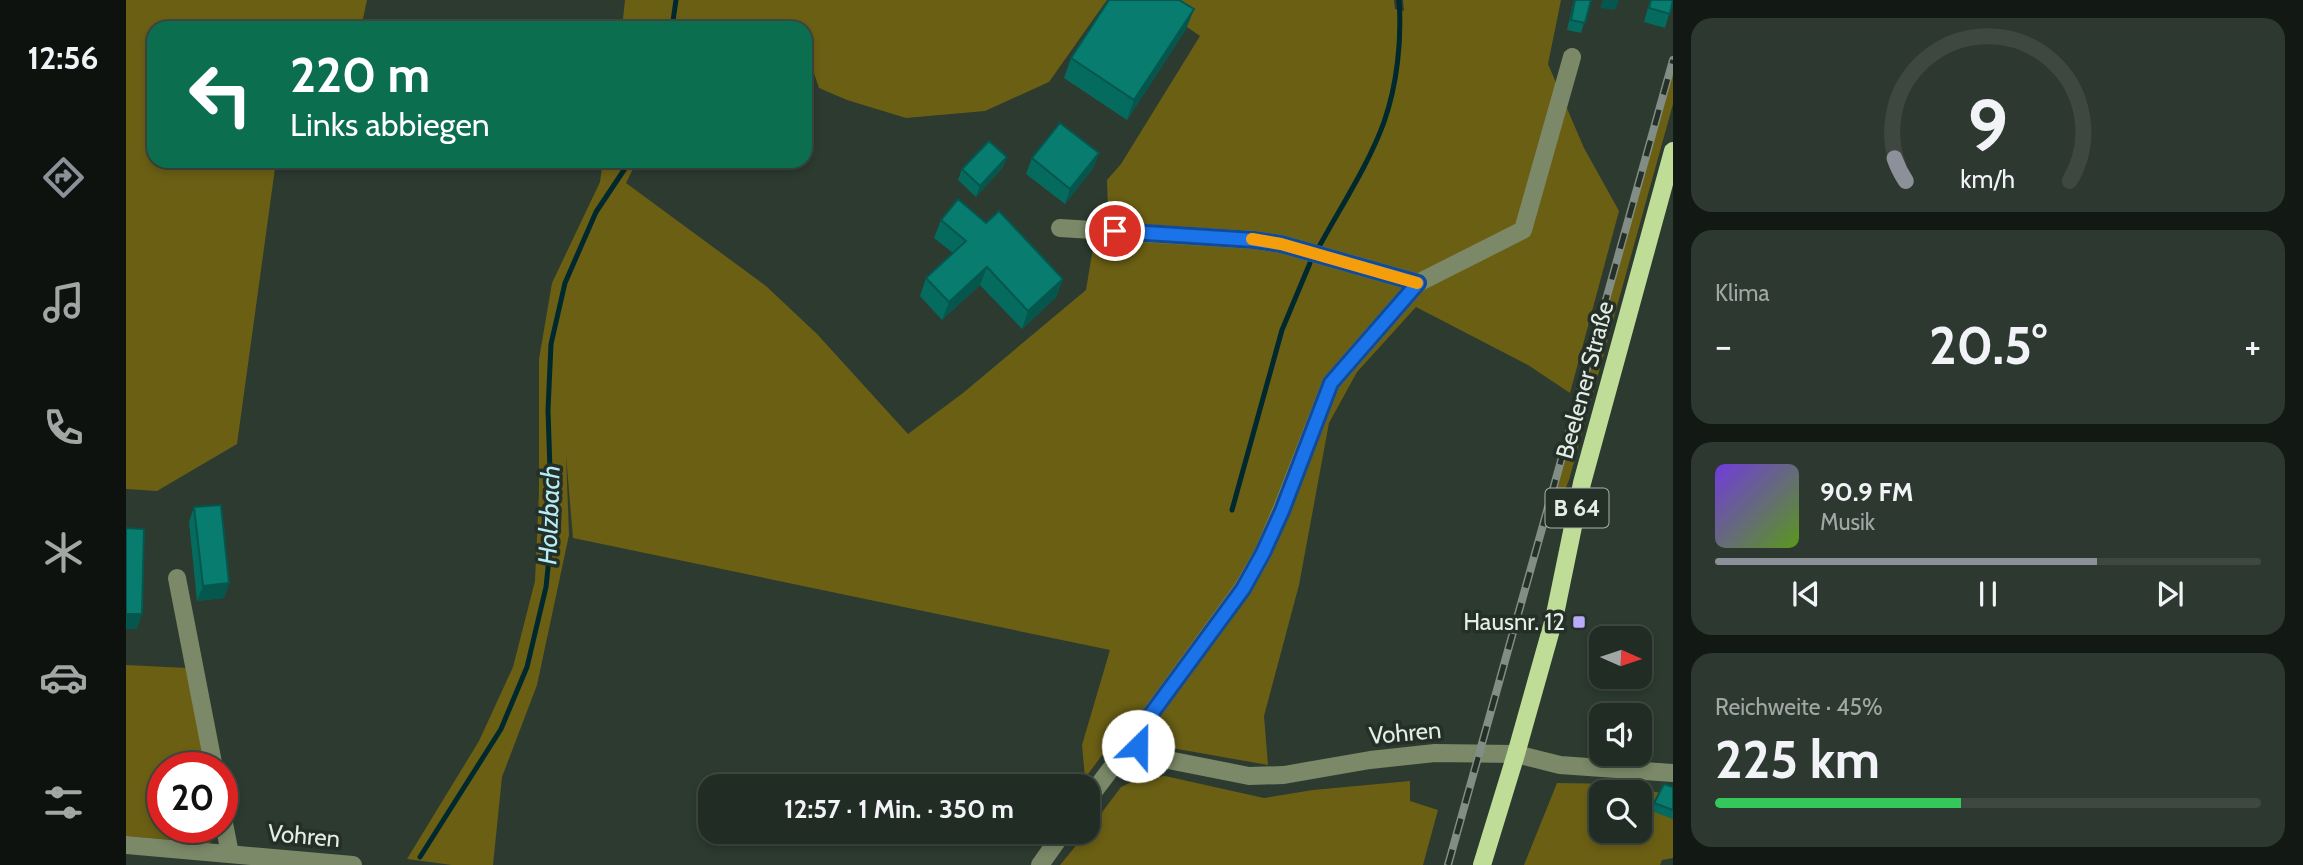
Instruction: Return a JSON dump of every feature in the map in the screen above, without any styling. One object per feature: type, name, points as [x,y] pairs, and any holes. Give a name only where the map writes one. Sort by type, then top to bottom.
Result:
[{"type":"main road","name":"Beelener Straße","points":[[1482,865],[1553,619],[1582,483],[1673,151]]},
{"type":"street","points":[[1100,783],[1243,589],[1282,511],[1331,383],[1418,283],[1523,230],[1572,57]]},
{"type":"street","points":[[1060,228],[1281,244],[1418,283]]},
{"type":"street","points":[[177,578],[211,752]]},
{"type":"street","points":[[1138,732],[1138,746],[1143,755]]},
{"type":"street","name":"Vohren","points":[[1116,762],[1143,755],[1250,776],[1284,775],[1435,752],[1516,754],[1560,765],[1673,773]]},
{"type":"street","points":[[228,843],[230,854]]},
{"type":"street","points":[[1040,865],[1055,844]]},
{"type":"street","name":"Vohren","points":[[126,845],[353,865]]},
{"type":"shaded area","points":[[126,0],[367,0],[362,21],[147,21],[147,168],[275,168],[237,444],[157,491],[126,489]]},
{"type":"shaded area","points":[[625,0],[1107,0],[1049,82],[985,111],[906,118],[847,100],[819,88],[812,68],[812,21],[623,21]]},
{"type":"shaded area","points":[[1148,0],[1394,0],[1395,9],[1404,11],[1403,0],[1561,0],[1548,64],[1584,148],[1619,211],[1570,393],[1528,365],[1416,307],[1357,372],[1329,423],[1299,585],[1264,716],[1268,765],[1115,738],[1088,774],[1085,774],[1082,745],[1110,650],[573,538],[566,455],[569,535],[537,685],[502,777],[493,865],[452,865],[407,859],[479,741],[513,667],[535,581],[539,492],[539,359],[552,283],[600,182],[602,168],[634,168],[626,183],[766,286],[817,334],[908,434],[963,393],[1086,290],[1099,211],[1108,211],[1107,180],[1121,164],[1200,36]]},
{"type":"shaded area","points":[[1673,73],[1673,104],[1569,480],[1555,515],[1551,509]]},
{"type":"shaded area","points":[[126,665],[187,668],[203,752],[147,752],[147,838],[126,836]]},
{"type":"shaded area","points":[[1165,776],[1264,798],[1313,790],[1410,781],[1410,801],[1438,810],[1423,865],[1060,865],[1077,844],[1100,844],[1100,815],[1121,787],[1138,779]]},
{"type":"shaded area","points":[[1557,783],[1589,783],[1589,843],[1652,843],[1652,791],[1673,796],[1673,858],[1662,860],[1660,865],[1524,865]]},
{"type":"building","points":[[1109,0],[1179,0],[1194,9],[1134,100],[1071,58]]},
{"type":"building","points":[[1575,0],[1591,0],[1585,23],[1571,20]]},
{"type":"building","points":[[1651,0],[1673,0],[1670,14],[1649,8]]},
{"type":"building","points":[[1060,123],[1099,153],[1070,189],[1032,158]]},
{"type":"building","points":[[989,141],[1007,157],[980,186],[962,169]]},
{"type":"building","points":[[958,199],[986,223],[999,211],[1063,279],[1028,311],[987,267],[949,302],[926,278],[966,241],[941,220]]},
{"type":"building","points":[[221,505],[229,583],[203,586],[194,507]]},
{"type":"building","points":[[126,528],[144,529],[142,614],[126,614]]},
{"type":"building","points":[[1664,784],[1673,787],[1673,810],[1654,803]]},
{"type":"waterway","name":"Holzbach","points":[[673,21],[676,0]]},
{"type":"waterway","points":[[1319,247],[1362,170],[1384,122],[1398,62],[1399,0]]},
{"type":"waterway","name":"Holzbach","points":[[420,857],[501,729],[527,667],[546,587],[552,530],[548,410],[551,344],[565,283],[596,212],[625,168]]},
{"type":"waterway","points":[[1232,510],[1282,330],[1310,263]]},
{"type":"railway","points":[[1448,865],[1673,60]]},
{"type":"slow traffic","points":[[1252,239],[1281,244],[1417,283]]},
{"type":"place","name":"Hausnr. 12","points":[[1579,622]]},
{"type":"route","points":[[1115,231],[1281,244],[1418,283],[1331,383],[1263,553],[1243,589],[1138,732],[1138,746]]}]
